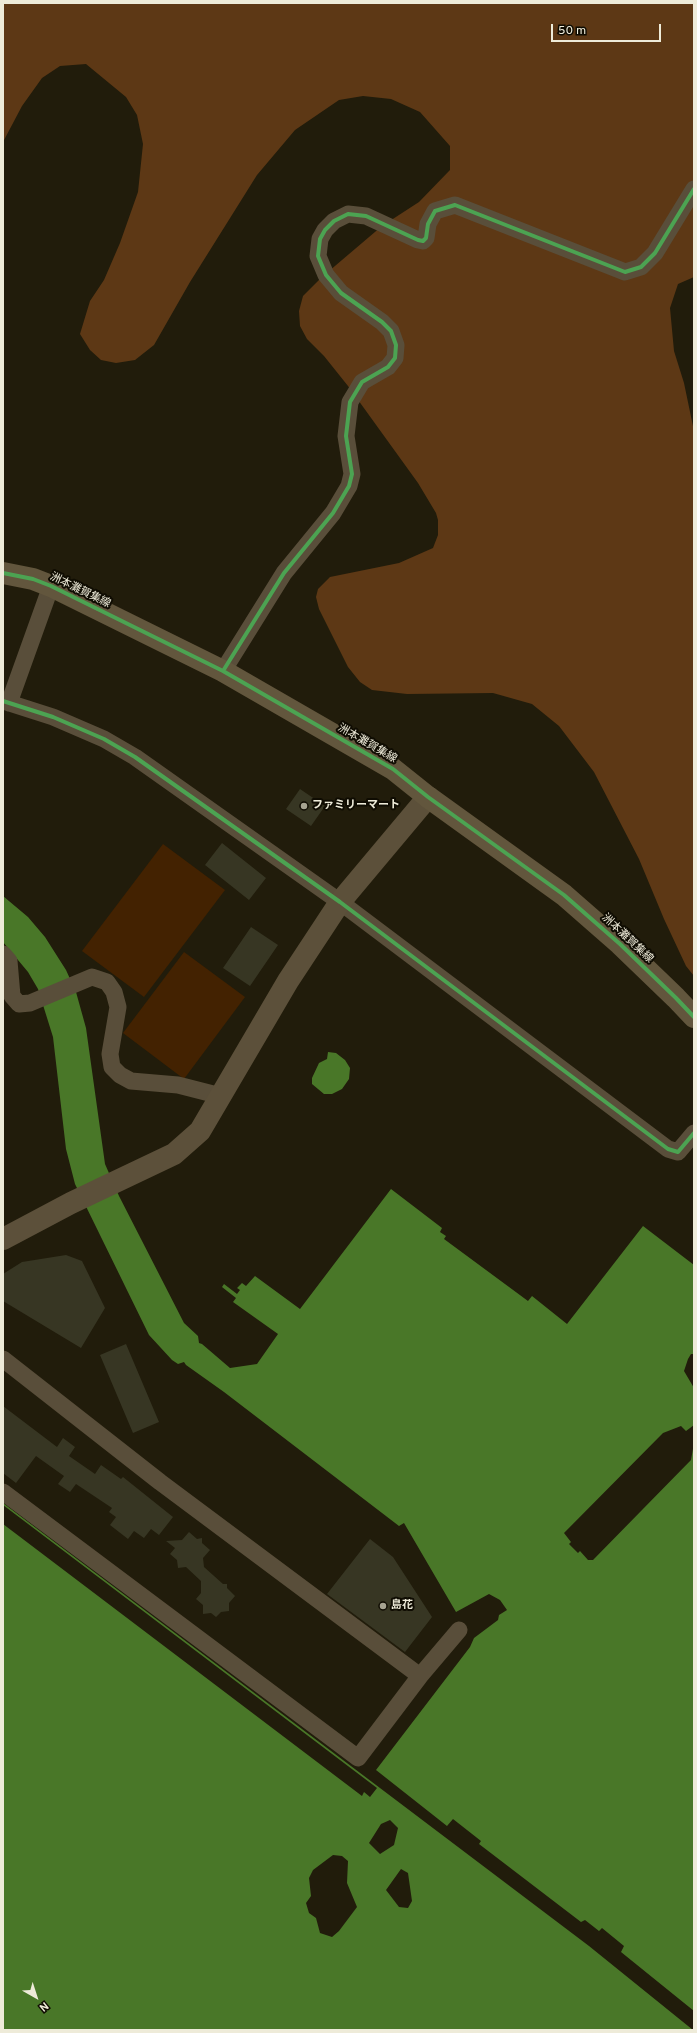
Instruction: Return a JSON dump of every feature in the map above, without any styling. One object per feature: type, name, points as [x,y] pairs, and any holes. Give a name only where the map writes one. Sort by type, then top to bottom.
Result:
[{"type":"main road","name":"洲本灘賀集線","points":[[3,573],[34,579],[51,586],[223,671],[393,769],[428,797],[564,895],[620,944],[694,1017]]},
{"type":"street","points":[[223,671],[284,573],[333,513],[349,486],[352,474],[346,436],[350,402],[362,382],[388,367],[395,358],[396,345],[391,331],[382,322],[341,293],[326,275],[318,256],[320,239],[325,230],[334,221],[348,214],[366,216],[423,241],[426,238],[428,224],[435,211],[455,205],[625,272],[641,267],[655,253],[694,189]]},
{"type":"street","points":[[51,586],[6,702],[53,717],[104,739],[123,750],[340,902],[668,1149],[678,1152],[694,1133]]},
{"type":"street","points":[[3,1239],[71,1203],[174,1154],[200,1131],[280,994],[340,902],[428,797]]},
{"type":"street","points":[[3,954],[9,960],[12,996],[19,1004],[30,1003],[92,977],[106,982],[114,992],[118,1007],[110,1054],[112,1068],[131,1081],[178,1086],[221,1096]]},
{"type":"street","points":[[3,1359],[160,1482],[420,1676]]},
{"type":"street","points":[[3,1492],[358,1758],[420,1676],[459,1630]]},
{"type":"shaded area","points":[[3,3],[694,3],[694,277],[678,284],[670,308],[674,351],[684,383],[694,431],[694,976],[686,966],[664,919],[639,859],[594,772],[559,726],[532,704],[493,693],[407,694],[372,690],[360,682],[348,667],[319,609],[316,597],[318,589],[330,577],[399,563],[433,548],[438,535],[438,520],[436,513],[418,483],[348,386],[324,356],[307,339],[300,326],[299,311],[303,296],[322,277],[382,226],[419,202],[450,170],[450,146],[420,112],[391,99],[363,96],[339,100],[295,130],[257,175],[190,282],[154,345],[135,360],[116,363],[101,360],[90,350],[80,334],[90,301],[104,280],[120,243],[138,192],[143,144],[137,115],[126,97],[86,64],[60,66],[42,78],[22,106],[3,142]]},
{"type":"shaded area","points":[[163,844],[225,890],[144,997],[82,951]]},
{"type":"shaded area","points":[[3,896],[28,917],[45,937],[66,970],[76,992],[86,1028],[105,1164],[119,1196],[184,1323],[198,1336],[199,1343],[230,1368],[257,1364],[278,1334],[233,1302],[236,1298],[222,1287],[224,1284],[237,1294],[240,1290],[237,1288],[242,1283],[246,1286],[255,1276],[300,1309],[391,1189],[442,1228],[440,1232],[446,1236],[444,1239],[528,1301],[532,1296],[567,1324],[643,1226],[694,1265],[694,1354],[691,1354],[688,1359],[684,1371],[694,1388],[694,1425],[686,1431],[681,1426],[663,1433],[564,1533],[571,1542],[569,1544],[578,1553],[580,1551],[588,1560],[593,1560],[691,1460],[694,1443],[694,2011],[621,1952],[624,1946],[602,1928],[599,1931],[585,1920],[581,1922],[479,1844],[481,1841],[453,1819],[447,1826],[376,1770],[470,1647],[474,1638],[498,1620],[499,1615],[507,1610],[500,1600],[489,1594],[456,1612],[404,1523],[399,1526],[184,1362],[178,1364],[172,1360],[149,1335],[75,1184],[66,1149],[53,1037],[38,989],[28,972],[3,942]]},
{"type":"shaded area","points":[[184,952],[245,997],[184,1079],[123,1033]]},
{"type":"shaded area","points":[[328,1052],[336,1053],[345,1060],[350,1068],[349,1079],[342,1089],[332,1094],[324,1094],[312,1084],[312,1078],[319,1063],[327,1059]]},
{"type":"shaded area","points":[[3,1503],[589,1946],[693,2030],[3,2030]],"holes":[[[390,1820],[398,1828],[394,1845],[380,1854],[369,1843],[381,1824]],[[333,1855],[342,1856],[348,1861],[347,1883],[357,1907],[339,1931],[332,1937],[320,1933],[316,1918],[309,1913],[306,1903],[311,1896],[309,1878],[313,1870]],[[401,1869],[408,1873],[412,1901],[408,1908],[399,1907],[386,1890]]]},
{"type":"pier","points":[[3,1505],[377,1788],[370,1797],[364,1792],[362,1796],[3,1524]]},
{"type":"building","points":[[300,789],[325,806],[311,826],[286,809]]},
{"type":"building","points":[[222,843],[266,878],[249,900],[205,865]]},
{"type":"building","points":[[251,927],[278,945],[250,986],[223,968]]},
{"type":"building","points":[[66,1255],[82,1261],[105,1308],[81,1348],[3,1301],[3,1274],[22,1262]]},
{"type":"building","points":[[126,1344],[159,1422],[133,1433],[100,1355]]},
{"type":"building","points":[[3,1406],[57,1447],[63,1438],[75,1447],[69,1456],[95,1474],[101,1465],[121,1479],[123,1477],[173,1517],[159,1535],[151,1529],[144,1538],[134,1531],[128,1539],[110,1525],[116,1517],[109,1512],[112,1508],[76,1484],[70,1492],[58,1484],[64,1476],[36,1456],[16,1483],[3,1473]]},
{"type":"building","points":[[189,1532],[197,1539],[202,1538],[202,1543],[210,1550],[203,1558],[204,1567],[223,1584],[227,1584],[227,1588],[235,1596],[229,1603],[229,1611],[221,1612],[216,1617],[211,1613],[203,1614],[203,1605],[196,1599],[201,1593],[201,1581],[186,1567],[178,1568],[177,1560],[170,1554],[175,1548],[166,1541],[182,1540]]},
{"type":"building","name":"島花","points":[[370,1539],[393,1557],[432,1617],[405,1652],[327,1594]]},
{"type":"cycle path","points":[[223,671],[284,573],[333,513],[349,486],[352,474],[346,436],[350,402],[362,382],[388,367],[395,358],[396,345],[391,331],[382,322],[341,293],[326,275],[318,256],[320,239],[325,230],[334,221],[348,214],[366,216],[423,241],[426,238],[428,224],[435,211],[455,205],[625,272],[641,267],[655,253],[694,189]]},
{"type":"cycle path","points":[[3,573],[33,579],[51,586],[223,671],[393,769],[428,797],[564,895],[620,944],[694,1017]]},
{"type":"cycle path","points":[[3,701],[53,717],[104,739],[135,757],[340,902],[668,1149],[678,1152],[694,1133]]},
{"type":"place","name":"ファミリーマート","points":[[304,806]]},
{"type":"place","name":"島花","points":[[383,1606]]}]
